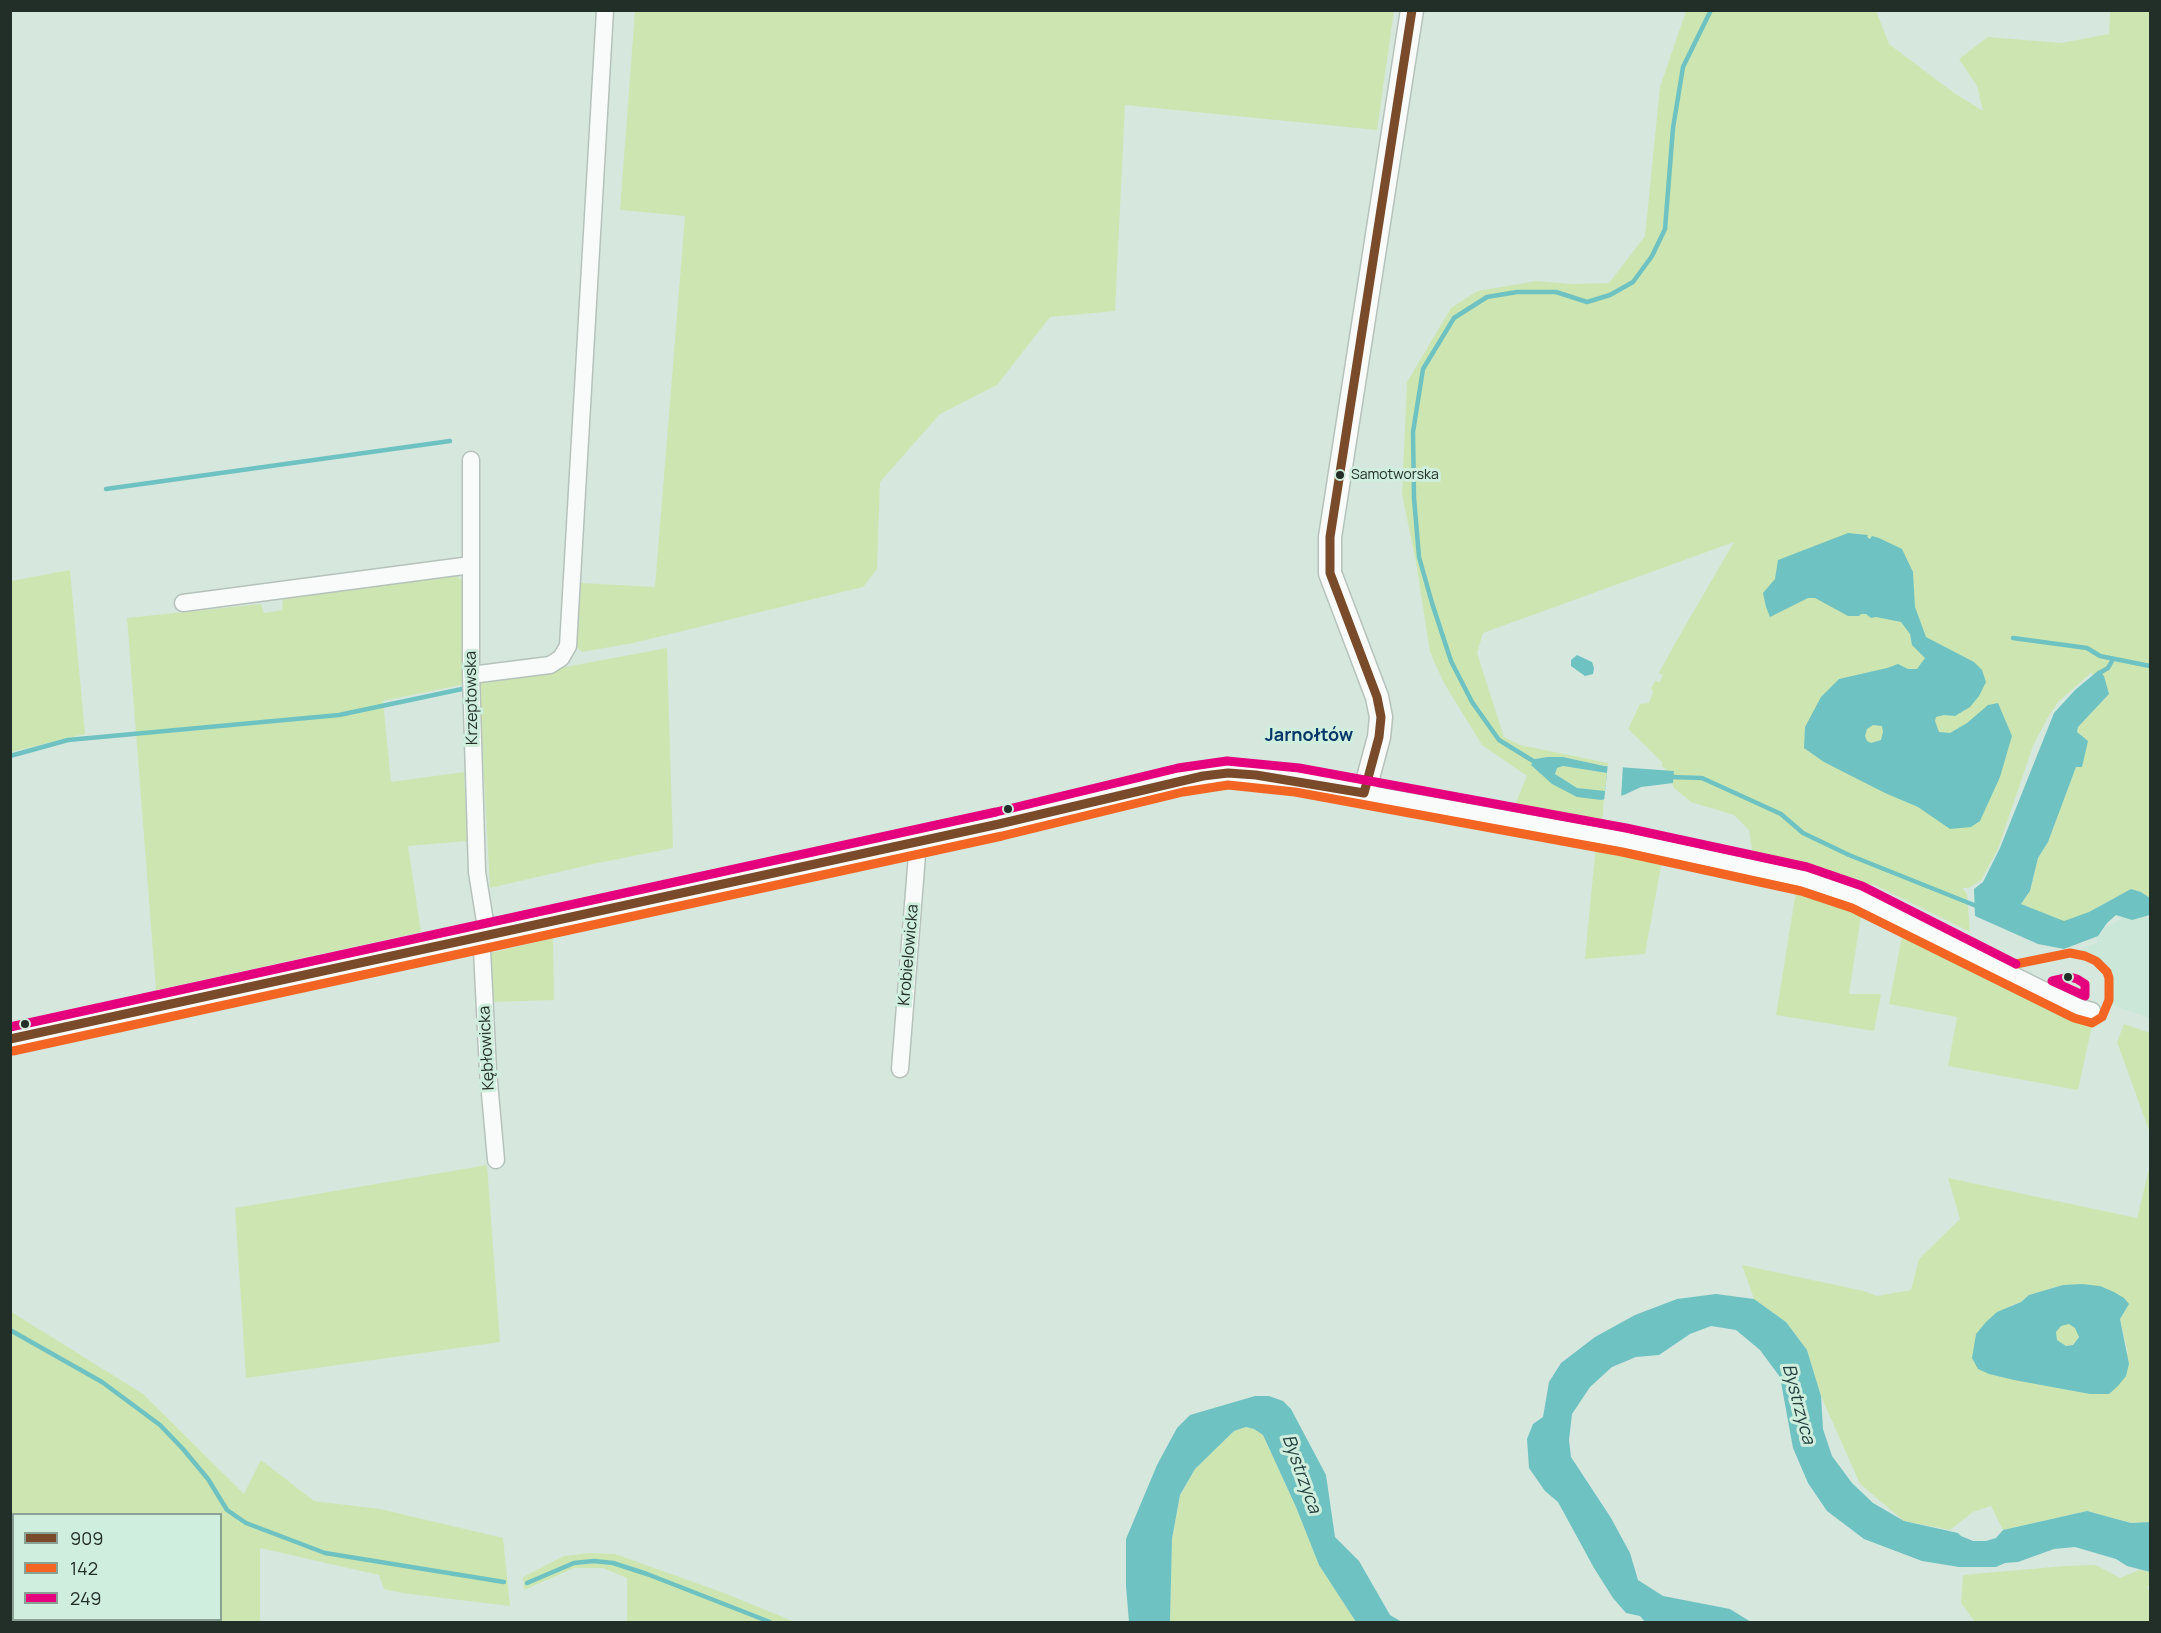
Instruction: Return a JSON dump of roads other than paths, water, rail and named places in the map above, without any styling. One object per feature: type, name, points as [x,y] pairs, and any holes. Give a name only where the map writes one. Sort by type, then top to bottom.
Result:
[{"type":"street","points":[[471,675],[550,665],[561,658],[568,646],[605,10]]},
{"type":"street","points":[[1364,793],[1379,737],[1381,717],[1377,697],[1329,573],[1330,547],[1412,10]]},
{"type":"street","name":"Krzeptowska","points":[[471,460],[471,675],[477,872],[483,935]]},
{"type":"street","points":[[183,603],[471,566]]},
{"type":"street","points":[[10,1039],[918,842],[1203,776],[1228,773],[1256,775],[1364,793],[1624,840],[1804,879],[1857,897],[2078,1007],[2092,1011]]},
{"type":"street","name":"Krobielowicka","points":[[900,1069],[918,842]]},
{"type":"street","name":"Kębłowicka","points":[[483,935],[488,1071],[496,1160]]},
{"type":"water","points":[[1848,533],[1868,535],[1870,539],[1872,536],[1879,538],[1902,549],[1913,572],[1915,607],[1926,637],[1974,662],[1982,670],[1986,682],[1970,707],[1955,716],[1936,717],[1939,732],[1950,733],[1967,723],[1988,705],[1998,703],[2012,736],[2000,777],[1980,821],[1971,827],[1950,829],[1918,807],[1824,762],[1804,748],[1805,727],[1821,697],[1839,679],[1898,664],[1908,669],[1917,669],[1925,658],[1912,645],[1910,634],[1901,622],[1871,618],[1866,614],[1848,616],[1815,598],[1808,598],[1770,617],[1763,593],[1775,579],[1778,560]],"holes":[[[1873,725],[1882,726],[1881,740],[1871,743],[1867,741],[1865,736],[1867,729]]]},
{"type":"water","points":[[1577,655],[1592,662],[1593,674],[1585,676],[1571,666],[1571,660]]},
{"type":"water","points":[[2099,670],[2104,676],[2109,694],[2078,727],[2077,732],[2088,741],[2082,767],[2076,767],[2048,842],[2038,858],[2030,891],[2021,904],[2064,921],[2089,912],[2131,889],[2150,898],[2150,915],[2132,920],[2116,915],[2098,936],[2064,949],[2038,944],[1975,916],[1974,889],[1983,882],[2000,848],[2054,713],[2075,690]]},
{"type":"water","points":[[1563,757],[1604,766],[1674,771],[1673,783],[1641,787],[1624,795],[1601,800],[1577,797],[1552,784],[1531,765],[1535,759]],"holes":[[[1563,766],[1607,773],[1605,791],[1577,788],[1555,774],[1557,768]]]},
{"type":"water","points":[[2063,1285],[2100,1286],[2124,1298],[2129,1304],[2120,1319],[2129,1364],[2126,1376],[2118,1386],[2109,1394],[2090,1394],[2014,1380],[1978,1369],[1972,1358],[1976,1334],[1986,1322],[1997,1312],[2021,1302],[2029,1295]],"holes":[[[2069,1324],[2075,1328],[2079,1337],[2073,1345],[2066,1346],[2057,1340],[2056,1332],[2061,1326]]]},
{"type":"water","name":"Bystrzyca","points":[[1716,1294],[1754,1299],[1786,1322],[1807,1350],[1821,1396],[1823,1429],[1832,1456],[1852,1483],[1873,1503],[1904,1521],[1958,1533],[1973,1541],[1986,1541],[1996,1538],[2003,1530],[2087,1511],[2131,1523],[2150,1522],[2150,1572],[2075,1547],[2054,1549],[1996,1567],[1959,1567],[1922,1561],[1864,1539],[1827,1511],[1808,1483],[1793,1448],[1780,1377],[1760,1350],[1736,1330],[1711,1326],[1690,1334],[1659,1355],[1636,1357],[1612,1367],[1590,1387],[1572,1414],[1569,1440],[1571,1457],[1611,1518],[1630,1553],[1638,1580],[1663,1596],[1730,1609],[1751,1622],[1645,1622],[1640,1616],[1626,1613],[1613,1598],[1594,1568],[1558,1502],[1545,1491],[1529,1468],[1527,1439],[1533,1424],[1543,1417],[1549,1382],[1561,1363],[1595,1337],[1635,1315],[1677,1299]]},
{"type":"water","name":"Bystrzyca","points":[[1255,1396],[1269,1396],[1283,1401],[1291,1409],[1326,1475],[1335,1537],[1359,1561],[1390,1615],[1402,1622],[1356,1622],[1319,1565],[1296,1507],[1263,1435],[1246,1427],[1234,1431],[1195,1469],[1180,1495],[1172,1539],[1170,1622],[1129,1622],[1126,1539],[1157,1465],[1177,1428],[1190,1415]]},
{"type":"waterway","points":[[1538,764],[1499,740],[1472,702],[1451,661],[1432,603],[1419,557],[1414,498],[1413,432],[1423,369],[1454,318],[1487,297],[1517,292],[1556,292],[1587,302],[1610,295],[1633,282],[1652,256],[1665,229],[1673,128],[1683,67],[1711,10]]},
{"type":"waterway","points":[[106,489],[450,441]]},
{"type":"waterway","points":[[2013,638],[2087,648],[2100,656],[2150,666]]},
{"type":"waterway","points":[[2101,672],[2108,668],[2113,659]]},
{"type":"waterway","points":[[10,756],[68,740],[339,715],[462,689]]},
{"type":"waterway","points":[[1670,777],[1702,778],[1781,814],[1803,833],[1849,855],[1979,907]]},
{"type":"waterway","points":[[10,1330],[102,1382],[160,1425],[208,1479],[227,1510],[246,1523],[325,1553],[504,1582]]},
{"type":"waterway","points":[[527,1583],[574,1563],[594,1561],[613,1563],[770,1622]]},
{"type":"place","name":"Samotworska","points":[[1340,475]]},
{"type":"district","name":"Jarnołtów","points":[[1309,736]]}]
